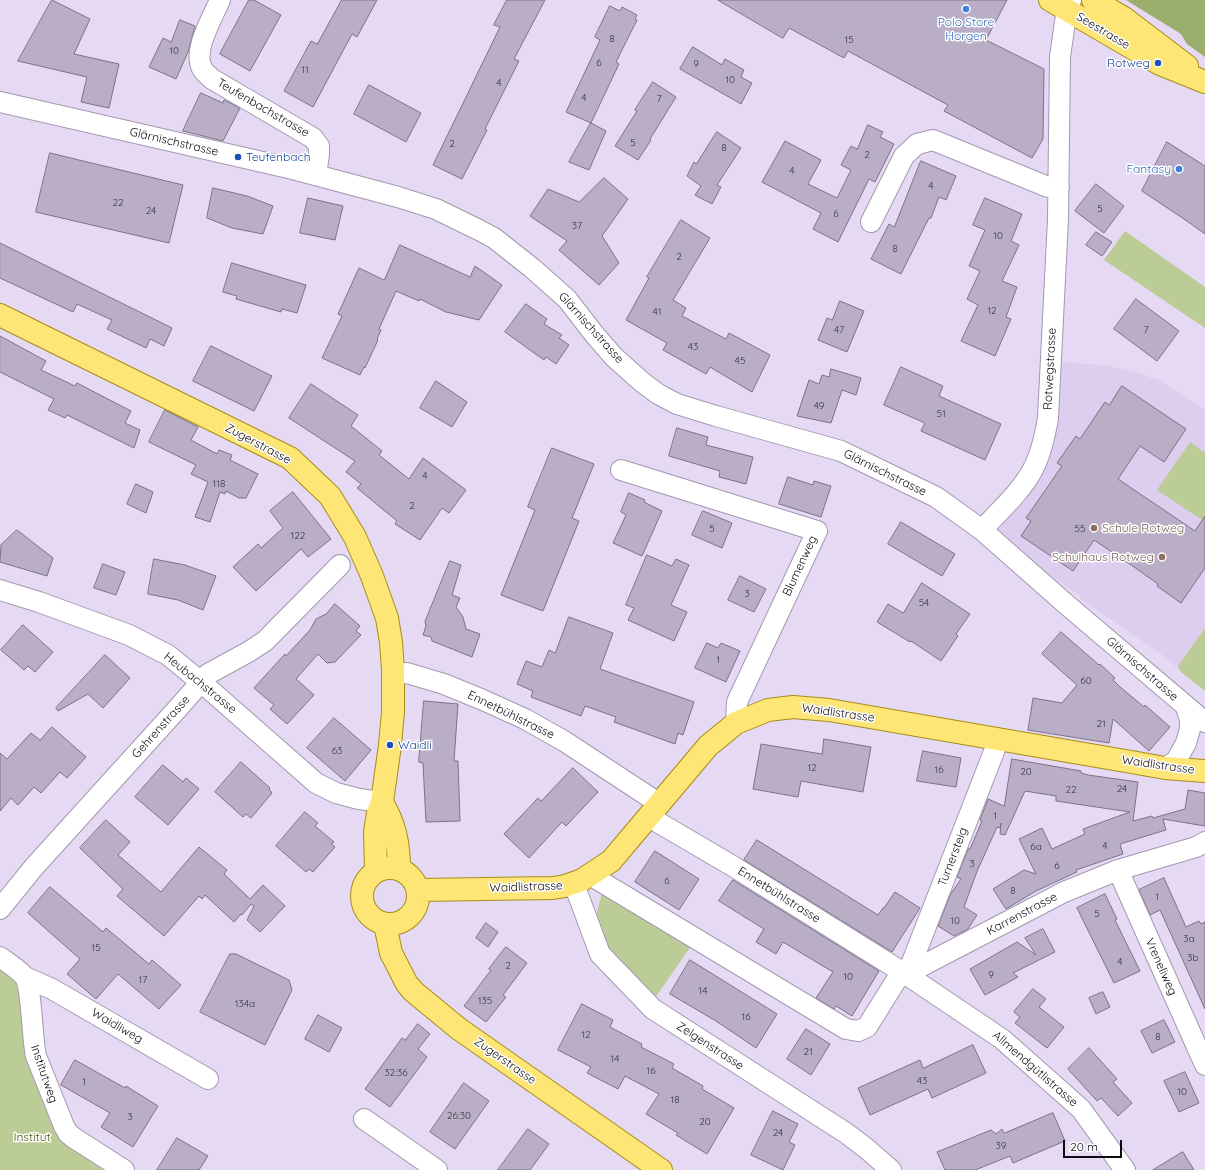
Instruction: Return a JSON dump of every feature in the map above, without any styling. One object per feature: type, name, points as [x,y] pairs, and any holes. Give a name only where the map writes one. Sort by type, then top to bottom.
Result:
[{"type":"main road","name":"Seestrasse","points":[[1093,0],[1124,18],[1205,81]]},
{"type":"main road","name":"Seestrasse","points":[[1063,3],[1158,63],[1205,81]]},
{"type":"main road","name":"Zugerstrasse","points":[[0,315],[290,458],[330,496],[355,538],[372,576],[387,618],[391,642],[393,712],[382,802],[378,813],[375,832],[376,871]]},
{"type":"main road","name":"Waidlistrasse","points":[[418,890],[541,888],[565,886],[582,880],[611,861],[655,811],[708,746],[736,723],[768,710],[793,707],[829,710],[1165,768],[1205,771]]},
{"type":"main road","points":[[382,802],[396,832],[399,850],[399,869]]},
{"type":"main road","points":[[391,867],[399,869],[411,877],[418,890],[417,906],[408,918],[401,922],[385,924],[370,916],[365,909],[362,901],[364,884],[369,876],[383,868],[391,867]]},
{"type":"main road","name":"Zugerstrasse","points":[[385,924],[391,952],[402,975],[414,992],[459,1029],[661,1170]]},
{"type":"street","name":"Teufenbachstrasse","points":[[220,0],[201,44],[200,58],[203,69],[212,79],[313,138],[319,146],[316,175]]},
{"type":"street","name":"Rotwegstrasse","points":[[982,530],[1015,496],[1032,471],[1043,446],[1048,418],[1059,187],[1060,57],[1063,3]]},
{"type":"street","name":"Glärnischstrasse","points":[[0,102],[316,175],[398,196],[436,209],[479,230],[494,238],[532,268],[566,299],[614,357],[658,394],[677,404],[841,452],[936,498],[982,530],[1205,722]]},
{"type":"street","points":[[871,222],[904,156],[917,144],[933,140],[1048,187],[1059,187]]},
{"type":"street","name":"Blumenweg","points":[[621,470],[817,531],[737,702],[736,723]]},
{"type":"street","name":"Gehrenstrasse","points":[[0,909],[34,867],[179,708],[208,674],[265,641],[340,565]]},
{"type":"street","name":"Heubachstrasse","points":[[0,590],[39,602],[129,635],[168,654],[316,783],[336,793],[359,799],[382,802]]},
{"type":"street","name":"Ennetbühlstrasse","points":[[393,674],[407,673],[444,684],[525,719],[564,741],[655,811],[731,865],[907,975]]},
{"type":"street","name":"Glärnischstrasse","points":[[1165,768],[1176,761],[1186,743],[1190,729],[1190,720],[1186,707]]},
{"type":"street","name":"Turnersteig","points":[[907,975],[995,749],[997,739]]},
{"type":"street","name":"Karrenstrasse","points":[[582,880],[846,1029],[858,1031],[867,1027],[897,979],[1064,892],[1118,870],[1196,847],[1205,842]]},
{"type":"street","name":"Vreneliweg","points":[[1118,870],[1205,1065]]},
{"type":"street","name":"Zelgenstrasse","points":[[582,880],[600,954],[653,1009],[846,1133],[891,1170]]},
{"type":"street","points":[[0,957],[25,977]]},
{"type":"street","name":"Allmendgütlistrasse","points":[[907,975],[1002,1039],[1081,1109],[1125,1170]]},
{"type":"street","name":"Waidliweg","points":[[25,977],[52,989],[208,1079]]},
{"type":"street","name":"Institutweg","points":[[25,977],[29,992],[33,1046],[64,1126],[74,1138],[124,1170]]},
{"type":"street","points":[[364,1119],[437,1170]]},
{"type":"shaded area","name":"Schule Rotweg","points":[[1054,361],[1109,366],[1159,380],[1205,410],[1205,691],[1161,654],[1082,600],[1079,595],[982,530],[1032,471]]},
{"type":"green space","points":[[1126,0],[1205,0],[1205,57],[1187,44],[1181,34]]},
{"type":"green space","points":[[1125,231],[1205,287],[1205,328],[1104,260]]},
{"type":"green space","points":[[1190,442],[1205,453],[1205,522],[1157,490]]},
{"type":"green space","points":[[1205,628],[1205,691],[1181,672],[1178,666]]},
{"type":"green space","points":[[604,884],[696,939],[655,998],[592,933]]},
{"type":"green space","name":"Institut","points":[[0,957],[25,977],[64,1126],[124,1170],[0,1170]]},
{"type":"building","points":[[52,0],[90,19],[74,54],[119,64],[109,108],[81,102],[87,77],[18,61]]},
{"type":"building","points":[[249,0],[254,0],[281,15],[250,71],[220,54]]},
{"type":"building","points":[[342,0],[377,0],[357,37],[352,34],[313,107],[284,91],[311,41],[317,44]]},
{"type":"building","points":[[507,0],[545,0],[514,59],[519,61],[462,179],[433,165],[500,27],[494,25]]},
{"type":"building","points":[[718,0],[1007,0],[986,40],[1044,69],[1043,139],[1032,158],[944,111],[948,105],[848,51],[844,58],[789,28],[783,38]]},
{"type":"building","points":[[610,6],[620,11],[622,7],[637,15],[635,19],[637,20],[616,62],[619,64],[591,123],[566,112],[600,40],[595,37]]},
{"type":"building","points":[[180,20],[195,26],[188,52],[176,79],[149,67],[163,38],[171,42]]},
{"type":"building","points":[[693,47],[722,65],[725,59],[744,70],[741,77],[752,83],[741,104],[680,69]]},
{"type":"building","points":[[653,82],[676,97],[638,160],[615,146]]},
{"type":"building","points":[[369,85],[421,113],[406,142],[354,114]]},
{"type":"building","points":[[201,93],[223,103],[224,100],[240,108],[223,141],[183,131]]},
{"type":"building","points":[[591,123],[606,131],[589,170],[569,162]]},
{"type":"building","points":[[868,125],[883,132],[880,137],[894,144],[875,182],[869,179],[838,242],[813,229],[821,213],[762,182],[785,141],[821,160],[808,184],[837,198],[851,170],[841,165],[851,146],[857,149]]},
{"type":"building","points":[[717,132],[741,148],[717,185],[721,187],[712,204],[695,195],[701,186],[687,176],[694,162],[696,164]]},
{"type":"building","points":[[1167,142],[1205,166],[1205,234],[1142,191]]},
{"type":"building","points":[[50,153],[183,185],[169,243],[36,212]]},
{"type":"building","points":[[921,161],[956,176],[946,200],[939,197],[931,218],[929,218],[901,274],[871,259],[889,224],[894,227]]},
{"type":"building","points":[[604,178],[628,199],[602,236],[619,263],[599,285],[559,250],[567,241],[530,216],[548,189],[579,202]]},
{"type":"building","points":[[1096,184],[1124,206],[1104,233],[1075,211]]},
{"type":"building","points":[[213,188],[247,196],[273,206],[263,234],[232,228],[207,218]]},
{"type":"building","points":[[308,198],[343,206],[335,240],[300,233]]},
{"type":"building","points":[[985,198],[1022,214],[1011,241],[1019,245],[1002,281],[1017,287],[1006,317],[1011,319],[995,356],[961,341],[978,305],[967,299],[980,271],[969,266],[985,230],[973,225]]},
{"type":"building","points":[[681,220],[710,238],[673,300],[686,308],[682,316],[726,339],[729,333],[770,355],[752,392],[710,367],[706,374],[663,350],[667,343],[626,320],[649,278],[647,277]]},
{"type":"building","points":[[1096,232],[1112,242],[1102,256],[1086,245]]},
{"type":"building","points":[[0,243],[172,328],[164,346],[150,339],[146,348],[107,329],[112,320],[77,304],[73,312],[0,278]]},
{"type":"building","points":[[400,245],[470,277],[475,266],[502,285],[479,320],[446,312],[420,299],[419,301],[396,291],[379,329],[381,330],[377,339],[378,340],[365,368],[364,367],[360,375],[322,358],[342,316],[338,314],[359,268],[384,280]]},
{"type":"building","points":[[232,263],[306,285],[297,313],[282,309],[281,312],[236,299],[237,296],[223,292]]},
{"type":"building","points":[[1136,299],[1179,331],[1157,361],[1114,329]]},
{"type":"building","points":[[840,301],[864,311],[847,352],[818,340],[827,318],[832,320]]},
{"type":"building","points":[[526,304],[547,319],[544,324],[562,335],[559,338],[569,345],[556,364],[546,357],[544,360],[505,332]]},
{"type":"building","points":[[0,336],[46,361],[41,370],[75,386],[77,383],[131,411],[125,423],[140,430],[134,448],[67,415],[65,418],[48,410],[54,399],[0,372]]},
{"type":"building","points":[[211,346],[272,376],[254,411],[193,381]]},
{"type":"building","points":[[901,367],[943,386],[939,396],[1001,424],[985,460],[921,431],[925,423],[884,405]]},
{"type":"building","points":[[831,369],[861,378],[856,395],[842,390],[831,423],[797,416],[809,380],[819,384],[822,375],[829,377]]},
{"type":"building","points":[[436,381],[467,402],[452,427],[420,408]]},
{"type":"building","points":[[311,384],[358,415],[351,426],[382,451],[379,455],[409,479],[423,458],[466,490],[449,513],[442,508],[420,540],[395,524],[397,521],[357,488],[361,484],[346,472],[355,461],[289,418]]},
{"type":"building","points":[[1122,386],[1186,429],[1164,462],[1140,446],[1118,479],[1195,531],[1205,516],[1205,568],[1181,603],[1157,586],[1158,584],[1094,540],[1073,571],[1021,536],[1031,521],[1026,518],[1062,466],[1057,463],[1076,436],[1080,439],[1105,402],[1109,405]]},
{"type":"building","points":[[165,410],[198,427],[191,440],[217,454],[219,450],[232,455],[230,460],[258,474],[246,498],[239,498],[226,491],[225,494],[220,492],[210,522],[195,517],[208,482],[191,474],[196,465],[149,442]]},
{"type":"building","points":[[677,428],[708,437],[706,445],[753,457],[746,484],[719,477],[720,471],[669,456]]},
{"type":"building","points":[[552,448],[594,464],[572,518],[579,521],[543,611],[501,595],[535,510],[528,507]]},
{"type":"building","points":[[788,477],[813,485],[814,481],[831,486],[821,517],[779,504]]},
{"type":"building","points":[[136,484],[153,492],[146,513],[127,504]]},
{"type":"building","points":[[293,492],[331,539],[308,557],[301,549],[256,591],[233,567],[258,544],[261,548],[283,528],[270,511]]},
{"type":"building","points":[[629,493],[645,500],[644,502],[662,511],[642,556],[613,543],[626,515],[621,512]]},
{"type":"building","points":[[703,511],[732,523],[722,548],[692,535]]},
{"type":"building","points":[[901,522],[955,554],[942,576],[888,544]]},
{"type":"building","points":[[17,530],[53,558],[47,576],[0,562],[1,545]]},
{"type":"building","points":[[647,555],[672,566],[676,559],[689,565],[671,605],[687,612],[674,641],[628,620],[634,608],[626,605]]},
{"type":"building","points":[[154,559],[185,565],[216,576],[203,610],[178,600],[148,594]]},
{"type":"building","points":[[450,561],[461,565],[452,595],[460,598],[456,607],[463,617],[466,629],[480,634],[472,657],[432,641],[431,637],[423,635],[426,626],[425,622]]},
{"type":"building","points":[[103,564],[125,572],[116,595],[94,588]]},
{"type":"building","points":[[740,576],[766,589],[754,612],[728,600]]},
{"type":"building","points":[[922,583],[970,614],[956,634],[958,636],[941,661],[911,641],[910,642],[877,622],[888,604],[903,613]]},
{"type":"building","points":[[335,604],[360,626],[356,631],[361,635],[335,662],[327,663],[318,654],[296,679],[314,695],[287,724],[270,709],[274,705],[254,688],[285,654],[286,656],[310,630],[316,619],[326,614]]},
{"type":"building","points":[[569,617],[613,633],[600,669],[694,702],[683,735],[678,733],[675,744],[614,722],[616,717],[585,706],[581,716],[531,697],[533,691],[517,684],[526,661],[542,667],[549,650],[555,653]]},
{"type":"building","points":[[23,625],[53,652],[35,672],[28,666],[24,670],[1,650]]},
{"type":"building","points":[[1061,632],[1099,665],[1100,664],[1115,678],[1113,680],[1119,686],[1144,707],[1145,705],[1170,727],[1149,751],[1113,719],[1109,743],[1028,730],[1033,698],[1062,703],[1077,685],[1042,654]]},
{"type":"building","points":[[707,643],[718,648],[721,643],[740,651],[726,682],[695,668]]},
{"type":"building","points":[[105,655],[130,678],[103,708],[88,694],[58,711],[56,708]]},
{"type":"building","points":[[424,701],[458,704],[454,761],[458,761],[460,821],[426,822],[423,763],[419,762]]},
{"type":"building","points":[[334,718],[371,750],[345,781],[307,748]]},
{"type":"building","points":[[52,727],[86,757],[67,778],[60,772],[41,793],[34,787],[18,805],[11,798],[0,811],[0,753],[7,759],[31,733],[40,740]]},
{"type":"building","points":[[824,739],[871,747],[863,792],[801,781],[798,797],[753,789],[761,744],[822,754]]},
{"type":"building","points":[[923,751],[961,758],[956,787],[917,781]]},
{"type":"building","points":[[1012,759],[1081,771],[1081,773],[1088,775],[1138,782],[1133,821],[1152,816],[1153,818],[1185,809],[1188,790],[1205,793],[1205,826],[1163,819],[1166,830],[1120,844],[1123,854],[1076,870],[1077,872],[1036,891],[1006,909],[993,889],[1024,870],[1036,874],[1019,839],[1042,828],[1052,849],[1085,834],[1083,829],[1130,812],[1056,801],[1056,796],[1025,791],[1005,835],[1000,834],[1001,823],[1000,828],[997,827],[979,866],[964,907],[977,915],[968,929],[954,936],[938,926],[950,895],[961,879],[957,877],[968,849],[970,849],[982,821],[980,820],[988,799],[1004,806]]},
{"type":"building","points":[[241,762],[270,788],[269,789],[272,793],[251,818],[246,814],[243,817],[215,792]]},
{"type":"building","points":[[163,765],[183,782],[186,778],[199,789],[168,825],[135,797]]},
{"type":"building","points":[[573,768],[598,792],[566,826],[562,822],[529,858],[504,834],[538,798],[541,801]]},
{"type":"building","points":[[305,812],[318,823],[315,826],[334,842],[331,844],[335,847],[313,872],[309,869],[306,872],[276,846]]},
{"type":"building","points":[[106,820],[130,842],[118,855],[161,892],[199,847],[227,870],[224,874],[250,899],[263,885],[285,906],[260,932],[247,920],[254,906],[251,904],[234,922],[205,895],[202,899],[199,896],[164,936],[117,896],[123,889],[80,848]]},
{"type":"building","points":[[757,840],[878,915],[895,892],[920,908],[892,952],[744,860]]},
{"type":"building","points":[[655,851],[699,879],[679,910],[635,882]]},
{"type":"building","points":[[1164,878],[1186,927],[1199,921],[1201,924],[1205,922],[1205,1009],[1160,910],[1150,915],[1139,890]]},
{"type":"building","points":[[733,880],[879,971],[852,1016],[836,1006],[834,1009],[816,998],[833,972],[783,942],[776,954],[756,942],[764,929],[719,901]]},
{"type":"building","points":[[50,887],[103,932],[106,928],[149,964],[152,960],[181,985],[159,1009],[118,974],[96,999],[67,974],[80,959],[28,913]]},
{"type":"building","points":[[1105,894],[1117,919],[1115,920],[1140,971],[1114,983],[1077,908]]},
{"type":"building","points":[[486,923],[498,932],[488,947],[476,938]]},
{"type":"building","points":[[1043,929],[1055,952],[1013,973],[1018,977],[985,995],[970,969],[1017,942],[1036,955],[1025,938]]},
{"type":"building","points":[[506,947],[527,963],[503,995],[506,997],[486,1022],[464,1006]]},
{"type":"building","points":[[230,954],[236,954],[289,980],[292,990],[265,1045],[200,1012]]},
{"type":"building","points":[[690,960],[777,1014],[756,1048],[716,1021],[670,994]]},
{"type":"building","points":[[1033,989],[1046,999],[1039,1007],[1064,1027],[1047,1048],[1015,1023],[1020,1017],[1014,1012]]},
{"type":"building","points":[[1103,992],[1110,1007],[1096,1014],[1089,998]]},
{"type":"building","points":[[582,1004],[613,1020],[610,1027],[642,1044],[641,1047],[674,1064],[672,1068],[703,1086],[702,1089],[734,1108],[707,1154],[676,1135],[678,1133],[646,1114],[659,1094],[625,1076],[618,1089],[587,1073],[591,1067],[558,1050]]},
{"type":"building","points":[[318,1015],[342,1028],[329,1052],[305,1039]]},
{"type":"building","points":[[1164,1020],[1175,1042],[1152,1053],[1141,1031]]},
{"type":"building","points":[[418,1024],[430,1034],[418,1049],[427,1057],[390,1107],[365,1089],[402,1038],[405,1040]]},
{"type":"building","points":[[806,1029],[830,1044],[811,1075],[787,1059]]},
{"type":"building","points":[[973,1045],[986,1073],[932,1098],[928,1089],[870,1115],[858,1088],[920,1060],[923,1068]]},
{"type":"building","points":[[1089,1048],[1117,1079],[1113,1082],[1132,1103],[1118,1116],[1101,1098],[1097,1101],[1068,1069]]},
{"type":"building","points":[[75,1060],[125,1088],[126,1086],[158,1106],[133,1147],[101,1127],[110,1113],[61,1085]]},
{"type":"building","points":[[1185,1072],[1199,1103],[1179,1112],[1164,1081]]},
{"type":"building","points":[[464,1083],[489,1101],[455,1149],[430,1132]]},
{"type":"building","points":[[773,1111],[798,1124],[789,1142],[795,1145],[783,1170],[751,1155]]},
{"type":"building","points":[[1053,1113],[1065,1141],[1013,1163],[1010,1156],[975,1170],[945,1170],[937,1152],[991,1130],[996,1134],[1002,1129],[1004,1133]]},
{"type":"building","points":[[528,1129],[549,1144],[530,1170],[498,1170]]},
{"type":"building","points":[[177,1138],[208,1156],[199,1170],[157,1170]]},
{"type":"building","points":[[1183,1152],[1194,1170],[1153,1170]]},
{"type":"place","name":"Polo Store Horgen","points":[[966,9]]},
{"type":"place","name":"Rotweg","points":[[1158,63]]},
{"type":"place","name":"Teufenbach","points":[[238,157]]},
{"type":"place","name":"Fantasy","points":[[1179,169]]},
{"type":"place","name":"Schule Rotweg","points":[[1094,528]]},
{"type":"place","name":"Schulhaus Rotweg","points":[[1162,557]]},
{"type":"place","name":"Waidli","points":[[390,745]]}]
